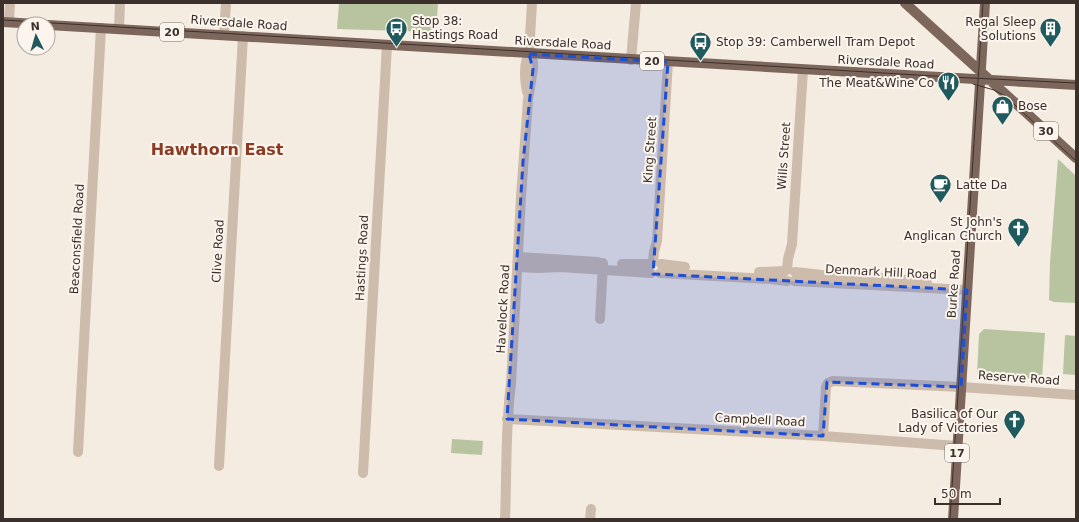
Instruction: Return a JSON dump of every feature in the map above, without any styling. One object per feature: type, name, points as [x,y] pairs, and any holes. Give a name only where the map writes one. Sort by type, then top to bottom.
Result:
[{"type":"main road","points":[[905,3],[981,76]]},
{"type":"main road","name":"Burke Road","points":[[953,519],[985,3]]},
{"type":"main road","points":[[6,22],[16,23]]},
{"type":"main road","name":"Riversdale Road","points":[[56,25],[803,70],[981,76],[992,81],[1076,85]]},
{"type":"main road","name":"30","points":[[992,81],[1076,158]]},
{"type":"street","points":[[6,22],[10,3]]},
{"type":"street","points":[[119,29],[120,3]]},
{"type":"street","points":[[224,35],[226,3]]},
{"type":"street","name":"Havelock Road","points":[[505,519],[508,419],[528,100],[526,61],[529,54],[532,3]]},
{"type":"street","points":[[631,60],[636,3]]},
{"type":"street","name":"Beaconsfield Road","points":[[78,452],[101,28]]},
{"type":"street","name":"Clive Road","points":[[219,466],[243,36]]},
{"type":"street","name":"Hastings Road","points":[[364,473],[387,45]]},
{"type":"street","name":"King Street","points":[[656,266],[654,252],[658,241],[668,62]]},
{"type":"street","name":"Wills Street","points":[[790,274],[788,259],[792,244],[803,70]]},
{"type":"street","name":"Denmark Hill Road","points":[[518,262],[603,266],[634,264],[762,278],[790,274],[967,287]]},
{"type":"street","points":[[600,319],[603,266]]},
{"type":"street","points":[[824,436],[826,387],[830,382],[837,381],[961,387]]},
{"type":"street","name":"Reserve Road","points":[[961,387],[1076,395]]},
{"type":"street","name":"Campbell Road","points":[[508,419],[824,436],[957,446]]},
{"type":"highlighted area","points":[[529,54],[668,62],[653,274],[967,290],[961,387],[827,382],[823,436],[507,419],[523,162],[533,69]]},
{"type":"green space","points":[[339,3],[438,3],[436,32],[337,29]]},
{"type":"green space","points":[[1058,159],[1076,176],[1076,303],[1054,302],[1049,300],[1050,263]]},
{"type":"green space","points":[[984,329],[1045,333],[1042,379],[977,375],[979,334]]},
{"type":"green space","points":[[1065,335],[1076,336],[1076,375],[1063,374]]},
{"type":"green space","points":[[452,439],[483,441],[482,455],[451,453]]},
{"type":"tram line","points":[[950,519],[983,3]]},
{"type":"tram line","points":[[3,20],[950,77],[1076,83]]},
{"type":"tram line","points":[[973,84],[994,90],[1005,96],[1076,161]]},
{"type":"place","name":"Stop 38: Hastings Road","points":[[397,48]]},
{"type":"place","name":"Regal Sleep Solutions","points":[[1051,48]]},
{"type":"place","name":"Stop 39: Camberwell Tram Depot","points":[[701,62]]},
{"type":"place","name":"The Meat&Wine Co","points":[[949,102]]},
{"type":"place","name":"Bose","points":[[1002,126]]},
{"type":"place","name":"Latte Da","points":[[941,204]]},
{"type":"place","name":"St John's Anglican Church","points":[[1018,248]]},
{"type":"place","name":"Basilica of Our Lady of Victories","points":[[1014,440]]},
{"type":"district","name":"Hawthorn East","points":[[217,149]]}]
